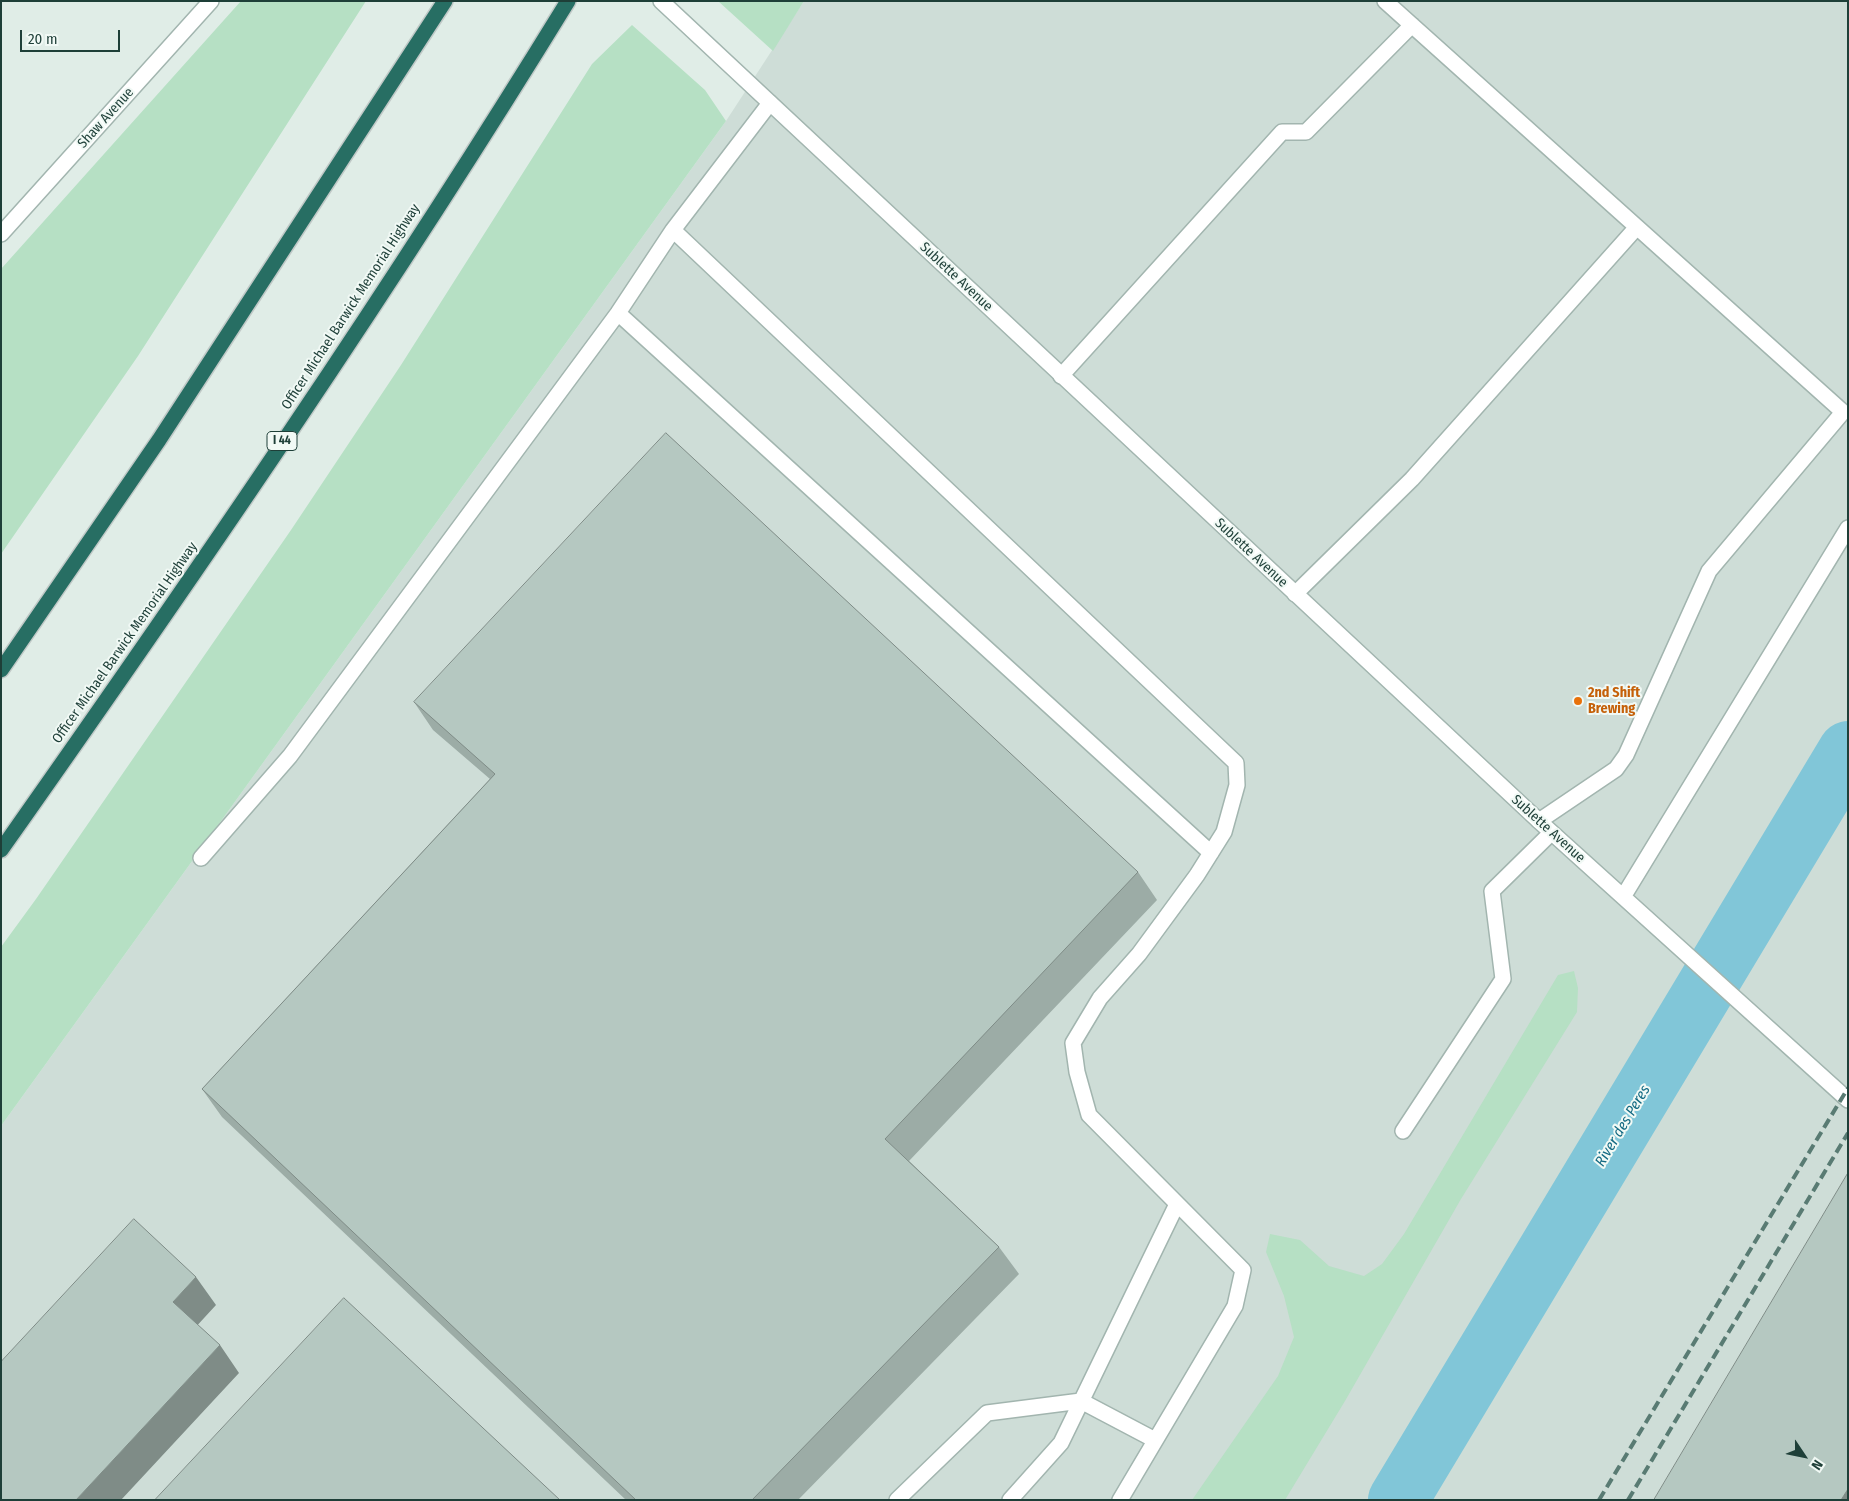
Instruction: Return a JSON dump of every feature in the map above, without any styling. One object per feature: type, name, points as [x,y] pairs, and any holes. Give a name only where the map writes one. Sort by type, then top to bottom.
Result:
[{"type":"highway","points":[[1,670],[169,424],[445,1]]},
{"type":"highway","name":"Officer Michael Barwick Memorial Highway","points":[[1,850],[220,536],[568,1]]},
{"type":"street","name":"Shaw Avenue","points":[[1,234],[211,1]]},
{"type":"street","name":"Sublette Avenue","points":[[661,1],[1551,833],[1848,1100]]},
{"type":"street","points":[[1385,1],[1843,412],[1709,571],[1626,755],[1616,769],[1539,821]]},
{"type":"street","points":[[1061,376],[1282,132],[1306,132],[1412,26]]},
{"type":"street","points":[[201,858],[290,756],[618,313],[673,230],[770,103]]},
{"type":"street","points":[[1295,594],[1412,479],[1637,227]]},
{"type":"street","points":[[673,230],[1236,764],[1237,785],[1224,832],[1139,954],[1100,998],[1073,1043],[1077,1072],[1089,1115],[1243,1270],[1235,1306],[1120,1500]]},
{"type":"street","points":[[618,313],[1211,853]]},
{"type":"street","points":[[1624,897],[1848,528]]},
{"type":"street","points":[[1403,1131],[1503,979],[1492,892],[1551,833]]},
{"type":"street","points":[[1010,1500],[1061,1443],[1177,1204]]},
{"type":"street","points":[[905,1497],[988,1413],[1081,1401],[1155,1440]]},
{"type":"shaded area","points":[[804,1],[1848,1],[1848,1500],[1,1500],[1,1126],[726,121]]},
{"type":"green space","points":[[241,1],[366,1],[138,356],[1,554],[1,269]]},
{"type":"green space","points":[[718,1],[804,1],[773,51]]},
{"type":"green space","points":[[632,25],[705,90],[726,121],[1,1126],[1,947],[291,530],[401,365],[592,64]]},
{"type":"green space","points":[[1574,971],[1578,988],[1577,1012],[1461,1199],[1345,1401],[1285,1500],[1192,1500],[1278,1376],[1294,1337],[1284,1296],[1266,1252],[1270,1234],[1300,1240],[1329,1266],[1364,1276],[1382,1264],[1404,1234],[1558,975]]},
{"type":"building","points":[[666,433],[1138,872],[885,1139],[999,1247],[752,1500],[636,1500],[202,1089],[495,774],[414,702]]},
{"type":"building","points":[[1848,1173],[1848,1489],[1841,1500],[1654,1500]]},
{"type":"building","points":[[134,1219],[196,1277],[173,1302],[220,1345],[76,1500],[1,1500],[1,1362]]},
{"type":"building","points":[[344,1298],[560,1500],[155,1500]]},
{"type":"waterway","name":"River des Peres","points":[[1398,1500],[1848,751]]},
{"type":"railway","points":[[1599,1500],[1848,1088]]},
{"type":"railway","points":[[1628,1500],[1848,1133]]},
{"type":"place","name":"2nd Shift Brewing","points":[[1578,701]]}]
